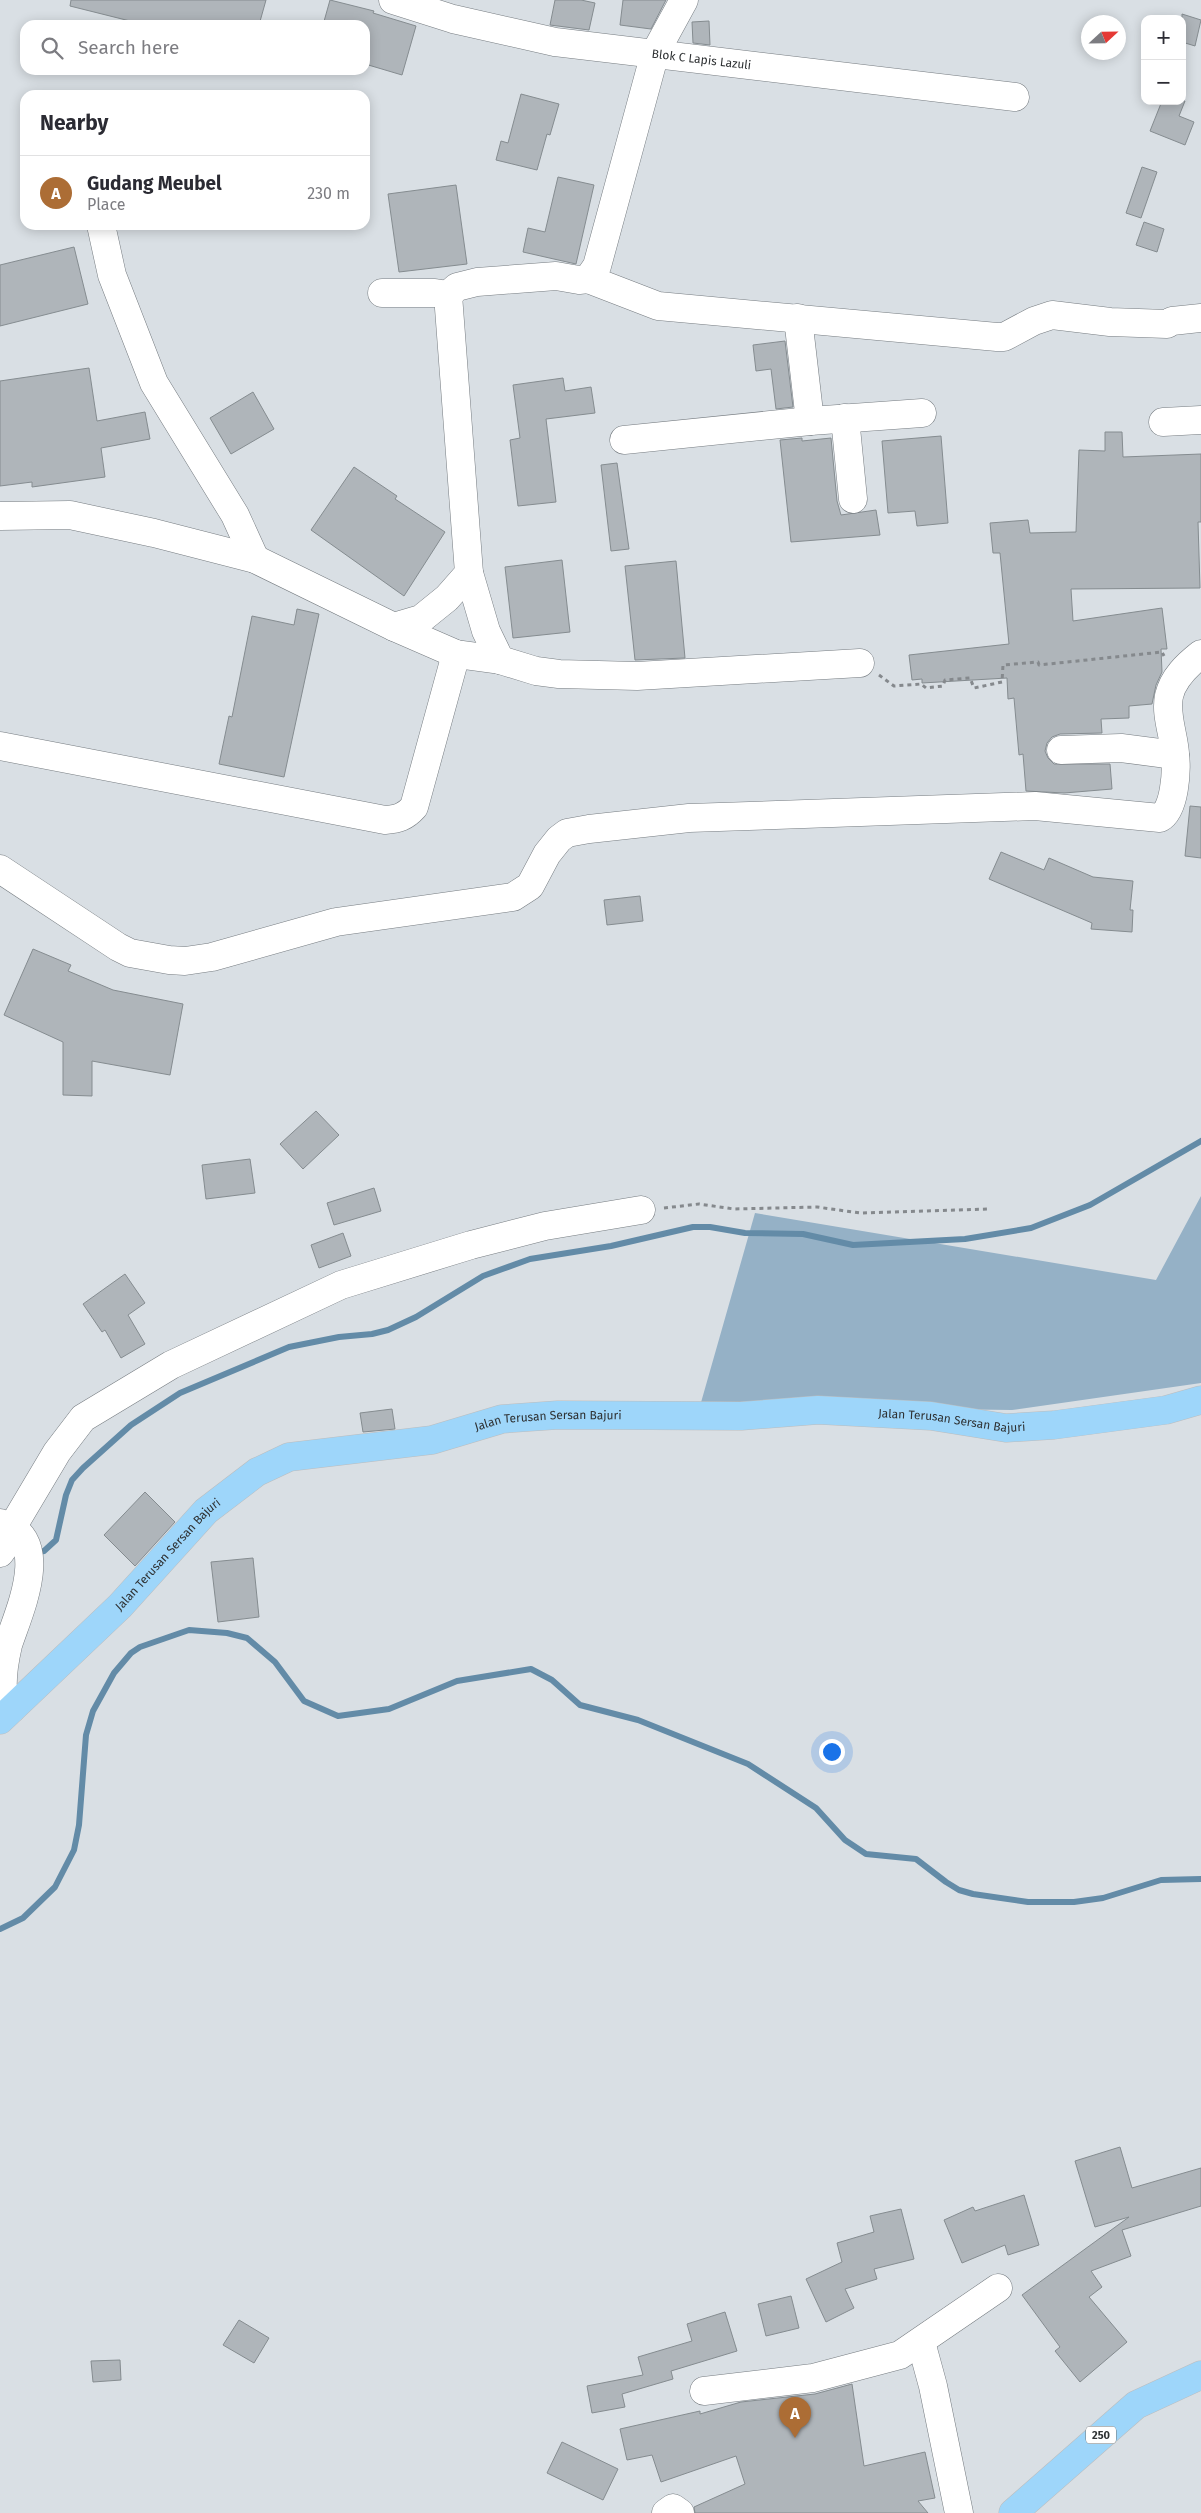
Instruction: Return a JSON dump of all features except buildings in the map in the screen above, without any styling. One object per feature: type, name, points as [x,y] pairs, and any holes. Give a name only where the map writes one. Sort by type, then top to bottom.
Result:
[{"type":"main road","name":"Jalan Terusan Sersan Bajuri","points":[[5,1715],[120,1606],[206,1511],[257,1472],[289,1457],[432,1440],[502,1419],[558,1415],[741,1416],[818,1410],[931,1416],[1006,1428],[1054,1425],[1166,1410],[1201,1400]]},
{"type":"main road","name":"250","points":[[1014,2513],[1136,2405],[1201,2375]]},
{"type":"street","name":"Blok C Lapis Lazuli","points":[[393,0],[453,18],[555,42],[655,52],[1014,97]]},
{"type":"street","points":[[588,279],[597,266],[655,52],[684,0]]},
{"type":"street","points":[[101,230],[112,275],[154,383],[236,515],[254,559]]},
{"type":"street","points":[[500,660],[486,630],[469,572],[448,295],[457,286],[477,282],[556,276],[579,280],[588,279],[658,306],[1004,337],[1034,321],[1052,315],[1110,322],[1167,324],[1172,321],[1201,318]]},
{"type":"street","points":[[382,293],[435,292],[448,295]]},
{"type":"street","points":[[798,318],[810,421]]},
{"type":"street","points":[[624,440],[810,421],[922,413]]},
{"type":"street","points":[[845,418],[853,499]]},
{"type":"street","points":[[1164,422],[1201,420]]},
{"type":"street","points":[[0,516],[78,516],[154,533],[254,559],[394,627],[456,654],[500,660],[536,671],[558,674],[637,676],[860,662]]},
{"type":"street","points":[[394,627],[421,619],[447,598],[469,572]]},
{"type":"street","points":[[0,746],[385,820],[399,819],[414,807],[456,654]]},
{"type":"street","points":[[0,869],[56,908],[130,953],[185,961],[212,957],[336,922],[513,897],[530,886],[546,854],[559,839],[567,833],[589,829],[689,818],[1035,806],[1160,818],[1165,816],[1172,802],[1176,755],[1169,714],[1169,697],[1174,684],[1196,658]]},
{"type":"street","points":[[1060,750],[1121,748],[1176,755]]},
{"type":"street","points":[[0,1553],[10,1527],[57,1452],[83,1418],[171,1365],[341,1285],[472,1245],[544,1226],[641,1210]]},
{"type":"street","points":[[5,1715],[3,1693],[8,1647],[28,1590],[28,1571],[24,1542],[10,1527]]},
{"type":"street","points":[[704,2391],[770,2385],[813,2378],[900,2355],[998,2288]]},
{"type":"street","points":[[921,2342],[933,2386],[959,2513]]},
{"type":"street","points":[[666,2513],[673,2508],[680,2513]]},
{"type":"path","points":[[860,662],[875,670],[884,680],[894,686],[921,684],[926,688],[943,686],[945,680],[970,678],[974,688],[1002,682],[1003,665],[1038,662],[1038,665],[1162,652],[1167,662],[1196,658]]},
{"type":"path","points":[[641,1210],[699,1204],[734,1209],[817,1207],[860,1212],[989,1209]]},
{"type":"shaded area","points":[[1201,1196],[1201,1383],[1012,1410],[700,1406],[755,1213],[1156,1280]]},
{"type":"waterway","points":[[35,1553],[44,1551],[56,1540],[66,1495],[72,1480],[131,1425],[180,1393],[289,1347],[388,1330],[416,1317],[483,1276],[530,1259],[611,1246],[693,1227],[710,1227],[745,1233],[803,1234],[853,1245],[965,1239],[1031,1228],[1090,1205],[1201,1141]]},
{"type":"waterway","points":[[0,1929],[23,1918],[55,1887],[74,1850],[79,1825],[86,1735],[93,1711],[114,1673],[131,1653],[140,1647],[189,1630],[227,1633],[247,1638],[275,1662],[304,1701],[338,1716],[389,1709],[457,1681],[531,1669],[552,1680],[580,1705],[638,1720],[748,1764],[816,1808],[845,1840],[866,1854],[916,1859],[959,1890],[973,1894],[1028,1902],[1074,1902],[1103,1898],[1161,1880],[1201,1879]]},
{"type":"place","name":"Gudang Meubel","points":[[795,2438]]}]
